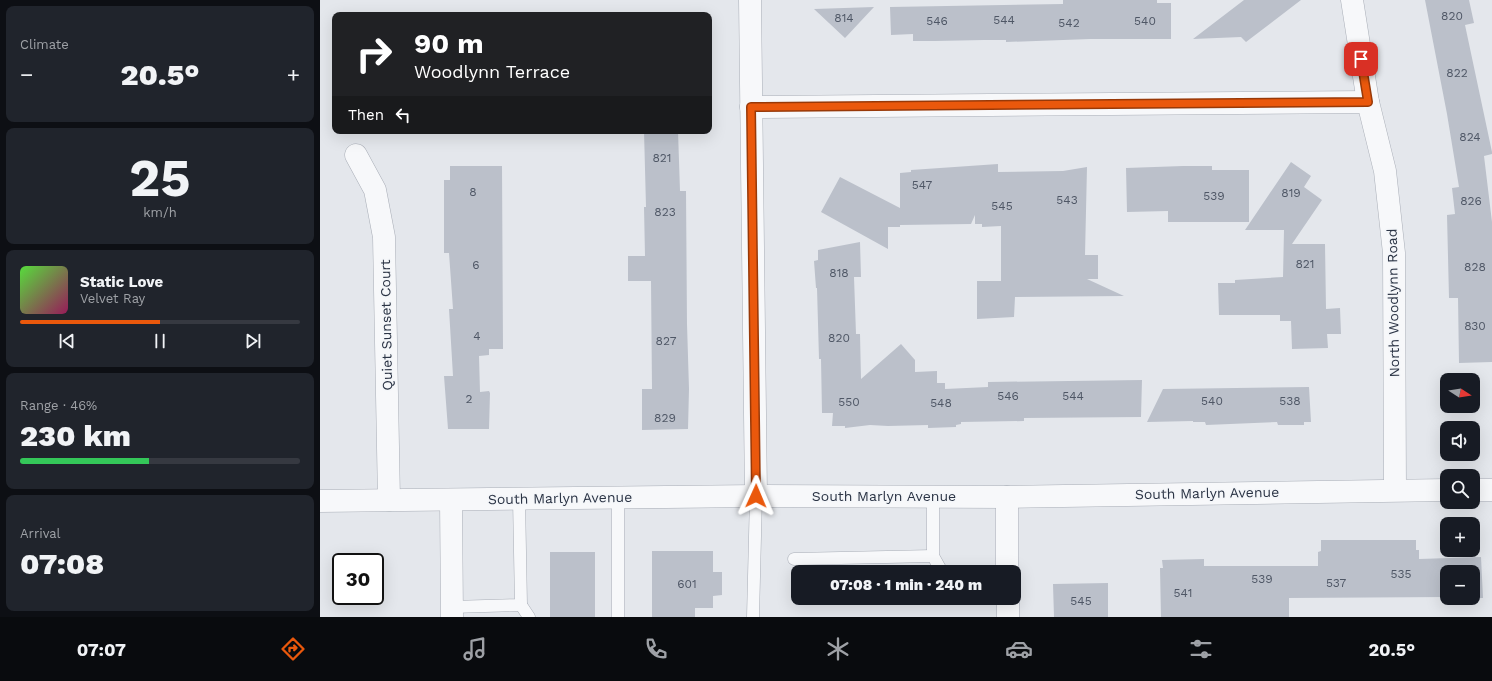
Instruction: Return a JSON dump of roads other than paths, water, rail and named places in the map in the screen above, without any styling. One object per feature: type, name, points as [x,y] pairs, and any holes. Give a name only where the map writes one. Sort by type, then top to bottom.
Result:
[{"type":"street","points":[[750,0],[756,496]]},
{"type":"street","name":"North Woodlynn Road","points":[[1352,0],[1368,102],[1385,171],[1394,253],[1395,490]]},
{"type":"street","points":[[751,107],[1368,102]]},
{"type":"street","name":"Quiet Sunset Court","points":[[356,155],[375,190],[384,237],[389,500]]},
{"type":"street","name":"South Marlyn Avenue","points":[[320,500],[756,496],[1007,497],[1440,490]]},
{"type":"street","points":[[1480,490],[1492,490]]},
{"type":"street","points":[[1007,497],[1008,565]]},
{"type":"street","points":[[450,500],[452,612]]},
{"type":"street","points":[[1008,605],[1008,617]]},
{"type":"lane","points":[[753,617],[756,496]]},
{"type":"lane","points":[[933,496],[933,556],[938,565]]},
{"type":"lane","points":[[618,498],[618,617]]},
{"type":"lane","points":[[520,499],[521,605],[529,617]]},
{"type":"lane","points":[[794,560],[933,556]]},
{"type":"lane","points":[[452,612],[521,605]]}]
